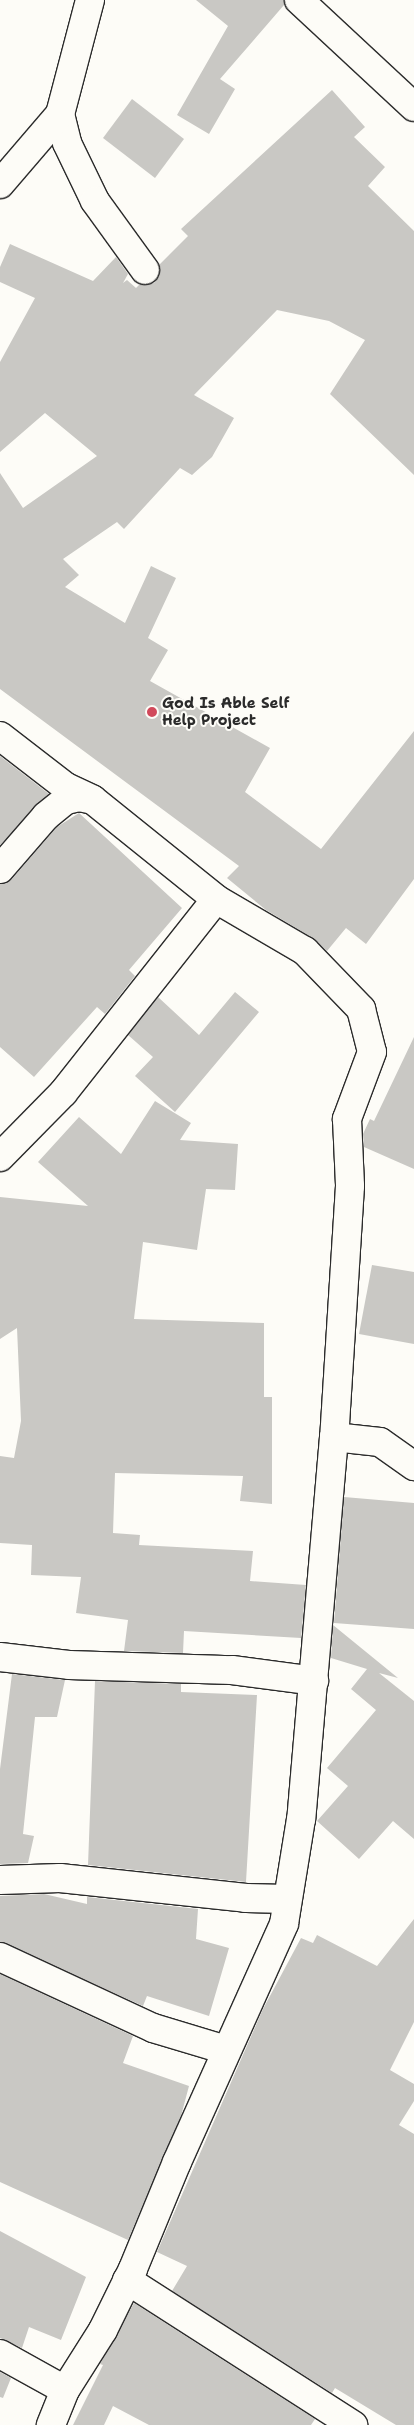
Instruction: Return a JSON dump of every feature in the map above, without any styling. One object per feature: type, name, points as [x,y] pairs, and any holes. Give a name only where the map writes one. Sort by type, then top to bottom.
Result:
[{"type":"street","points":[[0,184],[60,114],[90,0]]},
{"type":"street","points":[[299,0],[414,106]]},
{"type":"street","points":[[60,114],[67,143],[95,202],[145,270]]},
{"type":"street","points":[[0,736],[66,788],[93,800],[216,899],[305,951],[361,1008],[372,1052],[347,1119],[350,1186],[334,1437],[301,1819],[284,1924],[226,2050],[214,2086],[177,2162],[127,2280],[103,2330],[65,2390],[51,2425]]},
{"type":"street","points":[[0,869],[46,816],[66,800],[79,797],[93,800]]},
{"type":"street","points":[[0,1158],[63,1093],[216,899]]},
{"type":"street","points":[[334,1437],[380,1442],[414,1466]]},
{"type":"street","points":[[0,1658],[69,1665],[232,1670],[314,1681]]},
{"type":"street","points":[[0,1880],[60,1878],[246,1898],[287,1899]]},
{"type":"street","points":[[0,1957],[153,2028],[226,2050]]},
{"type":"street","points":[[127,2280],[353,2425]]},
{"type":"street","points":[[0,2354],[65,2390]]},
{"type":"building","points":[[196,0],[284,0],[284,5],[220,79],[235,89],[209,134],[177,115],[228,26]]},
{"type":"building","points":[[332,90],[365,127],[354,137],[385,167],[368,186],[414,231],[414,475],[330,394],[365,340],[329,321],[277,310],[194,395],[234,418],[212,457],[192,475],[180,468],[124,529],[117,522],[63,559],[79,575],[65,587],[125,623],[151,566],[176,578],[148,638],[168,650],[150,681],[270,748],[245,792],[321,849],[414,731],[414,879],[366,944],[346,928],[327,951],[313,938],[266,910],[227,878],[239,866],[0,689],[0,473],[23,508],[97,456],[45,413],[0,452],[0,362],[35,298],[0,282],[0,267],[10,244],[93,281],[116,257],[128,274],[123,283],[127,280],[136,288],[140,284],[154,283],[159,276],[159,265],[188,236],[181,229]]},
{"type":"building","points":[[132,99],[184,139],[155,178],[103,138]]},
{"type":"building","points":[[0,756],[49,794],[0,845]]},
{"type":"building","points":[[79,813],[182,908],[129,970],[135,976],[105,1014],[97,1007],[34,1077],[0,1047],[0,884],[12,879],[57,827]]},
{"type":"building","points":[[235,992],[259,1012],[175,1112],[135,1076],[153,1057],[128,1035],[158,997],[199,1035]]},
{"type":"building","points":[[414,1037],[414,1169],[364,1147],[363,1134],[370,1119],[374,1121]]},
{"type":"building","points":[[155,1101],[191,1123],[180,1140],[238,1144],[235,1190],[206,1189],[197,1250],[143,1242],[134,1319],[264,1323],[264,1397],[272,1397],[272,1504],[240,1501],[243,1476],[115,1473],[113,1533],[140,1535],[139,1545],[253,1551],[250,1581],[306,1585],[301,1638],[184,1631],[183,1653],[124,1651],[128,1620],[76,1613],[81,1577],[31,1575],[32,1545],[0,1543],[0,1456],[14,1458],[21,1421],[17,1328],[0,1339],[0,1197],[88,1206],[38,1162],[79,1117],[121,1154]]},
{"type":"building","points":[[372,1265],[414,1272],[414,1344],[359,1334]]},
{"type":"building","points":[[344,1497],[414,1503],[414,1629],[334,1623]]},
{"type":"building","points":[[333,1625],[398,1678],[379,1673],[414,1701],[414,1839],[393,1821],[359,1859],[317,1821],[348,1786],[327,1768],[376,1710],[351,1689],[367,1669],[331,1658]]},
{"type":"building","points":[[12,1674],[65,1680],[57,1717],[35,1717],[23,1834],[34,1836],[28,1863],[0,1864],[0,1769]]},
{"type":"building","points":[[95,1681],[181,1684],[181,1692],[257,1695],[246,1882],[88,1865]]},
{"type":"building","points":[[44,1894],[87,1904],[87,1897],[198,1909],[196,1939],[229,1948],[209,2016],[147,1996],[143,2006],[0,1942],[0,1896]]},
{"type":"building","points":[[414,1919],[414,2022],[390,2070],[414,2084],[414,2101],[399,2125],[414,2134],[414,2425],[396,2425],[335,2388],[332,2393],[172,2291],[187,2266],[157,2252],[263,2009],[301,1938],[313,1943],[317,1935],[377,1966]]},
{"type":"building","points":[[0,1974],[133,2036],[123,2063],[189,2086],[181,2116],[128,2240],[0,2182]]},
{"type":"building","points":[[0,2231],[86,2277],[61,2340],[29,2327],[22,2348],[0,2338]]},
{"type":"building","points":[[134,2303],[315,2419],[311,2425],[149,2425],[113,2406],[104,2425],[73,2425],[103,2365],[100,2364]]},
{"type":"building","points":[[0,2372],[11,2378],[3,2398],[0,2397]]},
{"type":"place","name":"God Is Able Self Help Project","points":[[152,712]]}]
